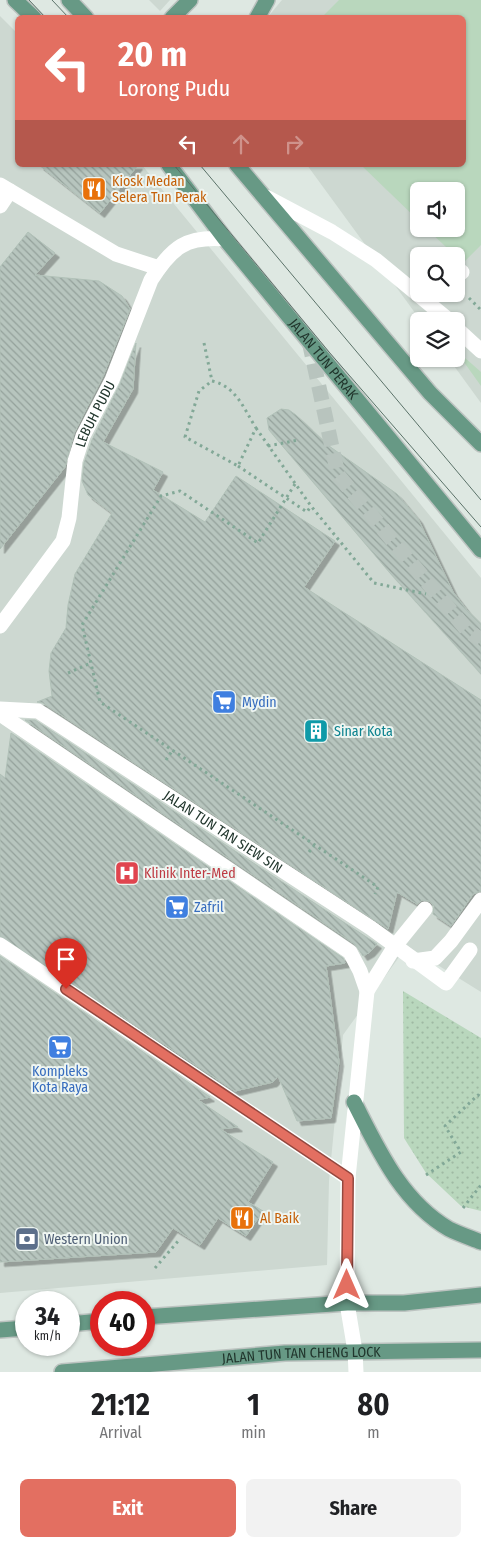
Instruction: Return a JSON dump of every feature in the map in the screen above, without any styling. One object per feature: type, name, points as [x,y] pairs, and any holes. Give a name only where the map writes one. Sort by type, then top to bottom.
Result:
[{"type":"main road","points":[[14,0],[31,15]]},
{"type":"main road","points":[[70,0],[83,15]]},
{"type":"main road","points":[[175,15],[190,0]]},
{"type":"main road","points":[[259,15],[267,0]]},
{"type":"main road","name":"JALAN TUN PERAK","points":[[171,167],[225,239],[481,550]]},
{"type":"main road","points":[[240,167],[430,393],[481,444]]},
{"type":"main road","points":[[354,1102],[380,1153],[407,1193],[449,1228],[481,1242]]},
{"type":"main road","points":[[155,1316],[347,1303],[404,1303],[481,1295]]},
{"type":"main road","points":[[0,1330],[15,1329]]},
{"type":"main road","name":"JALAN TUN TAN CHENG LOCK","points":[[62,1372],[285,1353],[481,1350]]},
{"type":"street","points":[[0,206],[5,188],[116,254],[159,268]]},
{"type":"street","points":[[266,197],[332,232],[410,283]]},
{"type":"street","name":"LEBUH PUDU","points":[[0,626],[63,541],[69,518],[75,461],[83,436],[112,380],[151,280],[159,268],[185,243],[198,238],[225,239]]},
{"type":"street","points":[[435,302],[443,312]]},
{"type":"street","points":[[465,336],[481,351]]},
{"type":"street","name":"JALAN TUN TAN SIEW SIN","points":[[0,708],[38,711],[395,946],[366,991]]},
{"type":"street","name":"JALAN TUN TAN SIEW SIN","points":[[0,714],[350,952],[360,971],[366,991],[348,1178],[347,1303],[355,1351],[356,1372]]},
{"type":"street","points":[[413,961],[435,958],[451,941],[481,900]]},
{"type":"street","points":[[425,909],[395,946],[446,984],[470,950]]},
{"type":"street","points":[[0,945],[348,1178]]},
{"type":"path","points":[[204,342],[212,381]]},
{"type":"path","points":[[212,381],[224,384],[236,395],[268,446],[311,506],[374,583],[426,594]]},
{"type":"path","points":[[212,381],[199,391],[185,437],[238,466],[307,512],[311,506]]},
{"type":"path","points":[[238,466],[256,428]]},
{"type":"path","points":[[268,446],[298,440]]},
{"type":"path","points":[[295,484],[284,498],[258,543],[180,491],[161,496],[82,625],[100,702],[378,887],[375,894]]},
{"type":"path","points":[[68,673],[90,663]]},
{"type":"path","points":[[166,760],[172,751]]},
{"type":"path","points":[[309,852],[314,846]]},
{"type":"path","points":[[422,1177],[461,1152],[445,1126],[478,1094],[481,1097]]},
{"type":"path","points":[[458,1215],[481,1185]]},
{"type":"path","points":[[155,1268],[179,1240]]},
{"type":"shaded area","points":[[149,0],[170,0],[160,11]]},
{"type":"shaded area","points":[[282,0],[481,0],[481,403],[455,367],[465,367],[465,312],[414,312],[308,167],[466,167],[466,15],[270,15]]},
{"type":"shaded area","points":[[0,16],[15,31],[15,167],[144,167],[481,578],[481,992],[407,946],[343,1035],[329,1181],[327,1265],[0,1293]]},
{"type":"green space","points":[[339,0],[481,0],[481,245],[465,261],[465,247],[446,247],[435,237],[465,237],[465,182],[410,182],[410,212],[363,167],[466,167],[466,15],[324,15]]},
{"type":"green space","points":[[465,358],[481,372],[481,386],[465,364]]},
{"type":"green space","points":[[403,991],[481,1038],[481,1211],[461,1206],[426,1173],[404,1138]]},
{"type":"building","name":"Kiosk Medan Selera Tun Perak","points":[[42,167],[136,167],[100,213]]},
{"type":"building","points":[[28,232],[55,253],[35,275],[99,281],[122,296],[130,309],[103,376],[74,433],[65,467],[0,549],[0,267]]},
{"type":"building","name":"Sinar Kota","points":[[136,343],[133,389],[103,442],[163,472],[153,490],[205,522],[236,476],[335,541],[304,587],[481,700],[481,891],[473,894],[451,926],[433,914],[434,906],[430,901],[422,900],[417,904],[397,892],[388,929],[43,703],[37,702],[52,696],[49,671],[51,653],[66,628],[68,605],[75,574],[112,513],[88,495],[82,481],[84,463],[92,440],[120,384]]},
{"type":"building","points":[[281,409],[289,410],[296,415],[329,446],[397,494],[418,519],[453,592],[481,624],[481,674],[390,573],[269,430],[267,418]]},
{"type":"building","points":[[25,720],[35,720],[377,944],[370,952],[363,956],[355,944]]},
{"type":"building","points":[[11,733],[343,958],[345,963],[326,966],[339,1062],[331,1118],[297,1121],[278,1076],[273,1082],[235,1091],[0,936],[0,774],[5,778]]},
{"type":"building","name":"Kompleks Kota Raya","points":[[0,956],[210,1097],[198,1100],[238,1127],[220,1129],[273,1162],[248,1202],[263,1211],[246,1236],[218,1218],[200,1245],[173,1228],[156,1252],[0,1262]]},
{"type":"tunnel","points":[[309,341],[338,475],[467,630],[481,640]]},
{"type":"tram line","points":[[29,0],[43,15]]},
{"type":"tram line","points":[[52,0],[66,15]]},
{"type":"tram line","points":[[176,167],[329,352],[481,527]]},
{"type":"tram line","points":[[202,167],[481,500]]},
{"type":"place","name":"Kiosk Medan Selera Tun Perak","points":[[94,189]]},
{"type":"place","name":"Mydin","points":[[224,702]]},
{"type":"place","name":"Sinar Kota","points":[[316,731]]},
{"type":"place","name":"Klinik Inter-Med","points":[[127,873]]},
{"type":"place","name":"Zafril","points":[[177,907]]},
{"type":"place","name":"Kompleks Kota Raya","points":[[60,1047]]},
{"type":"place","name":"Al Baik","points":[[242,1218]]},
{"type":"place","name":"Western Union","points":[[27,1239]]},
{"type":"route","points":[[66,989],[348,1178],[347,1285]]}]
